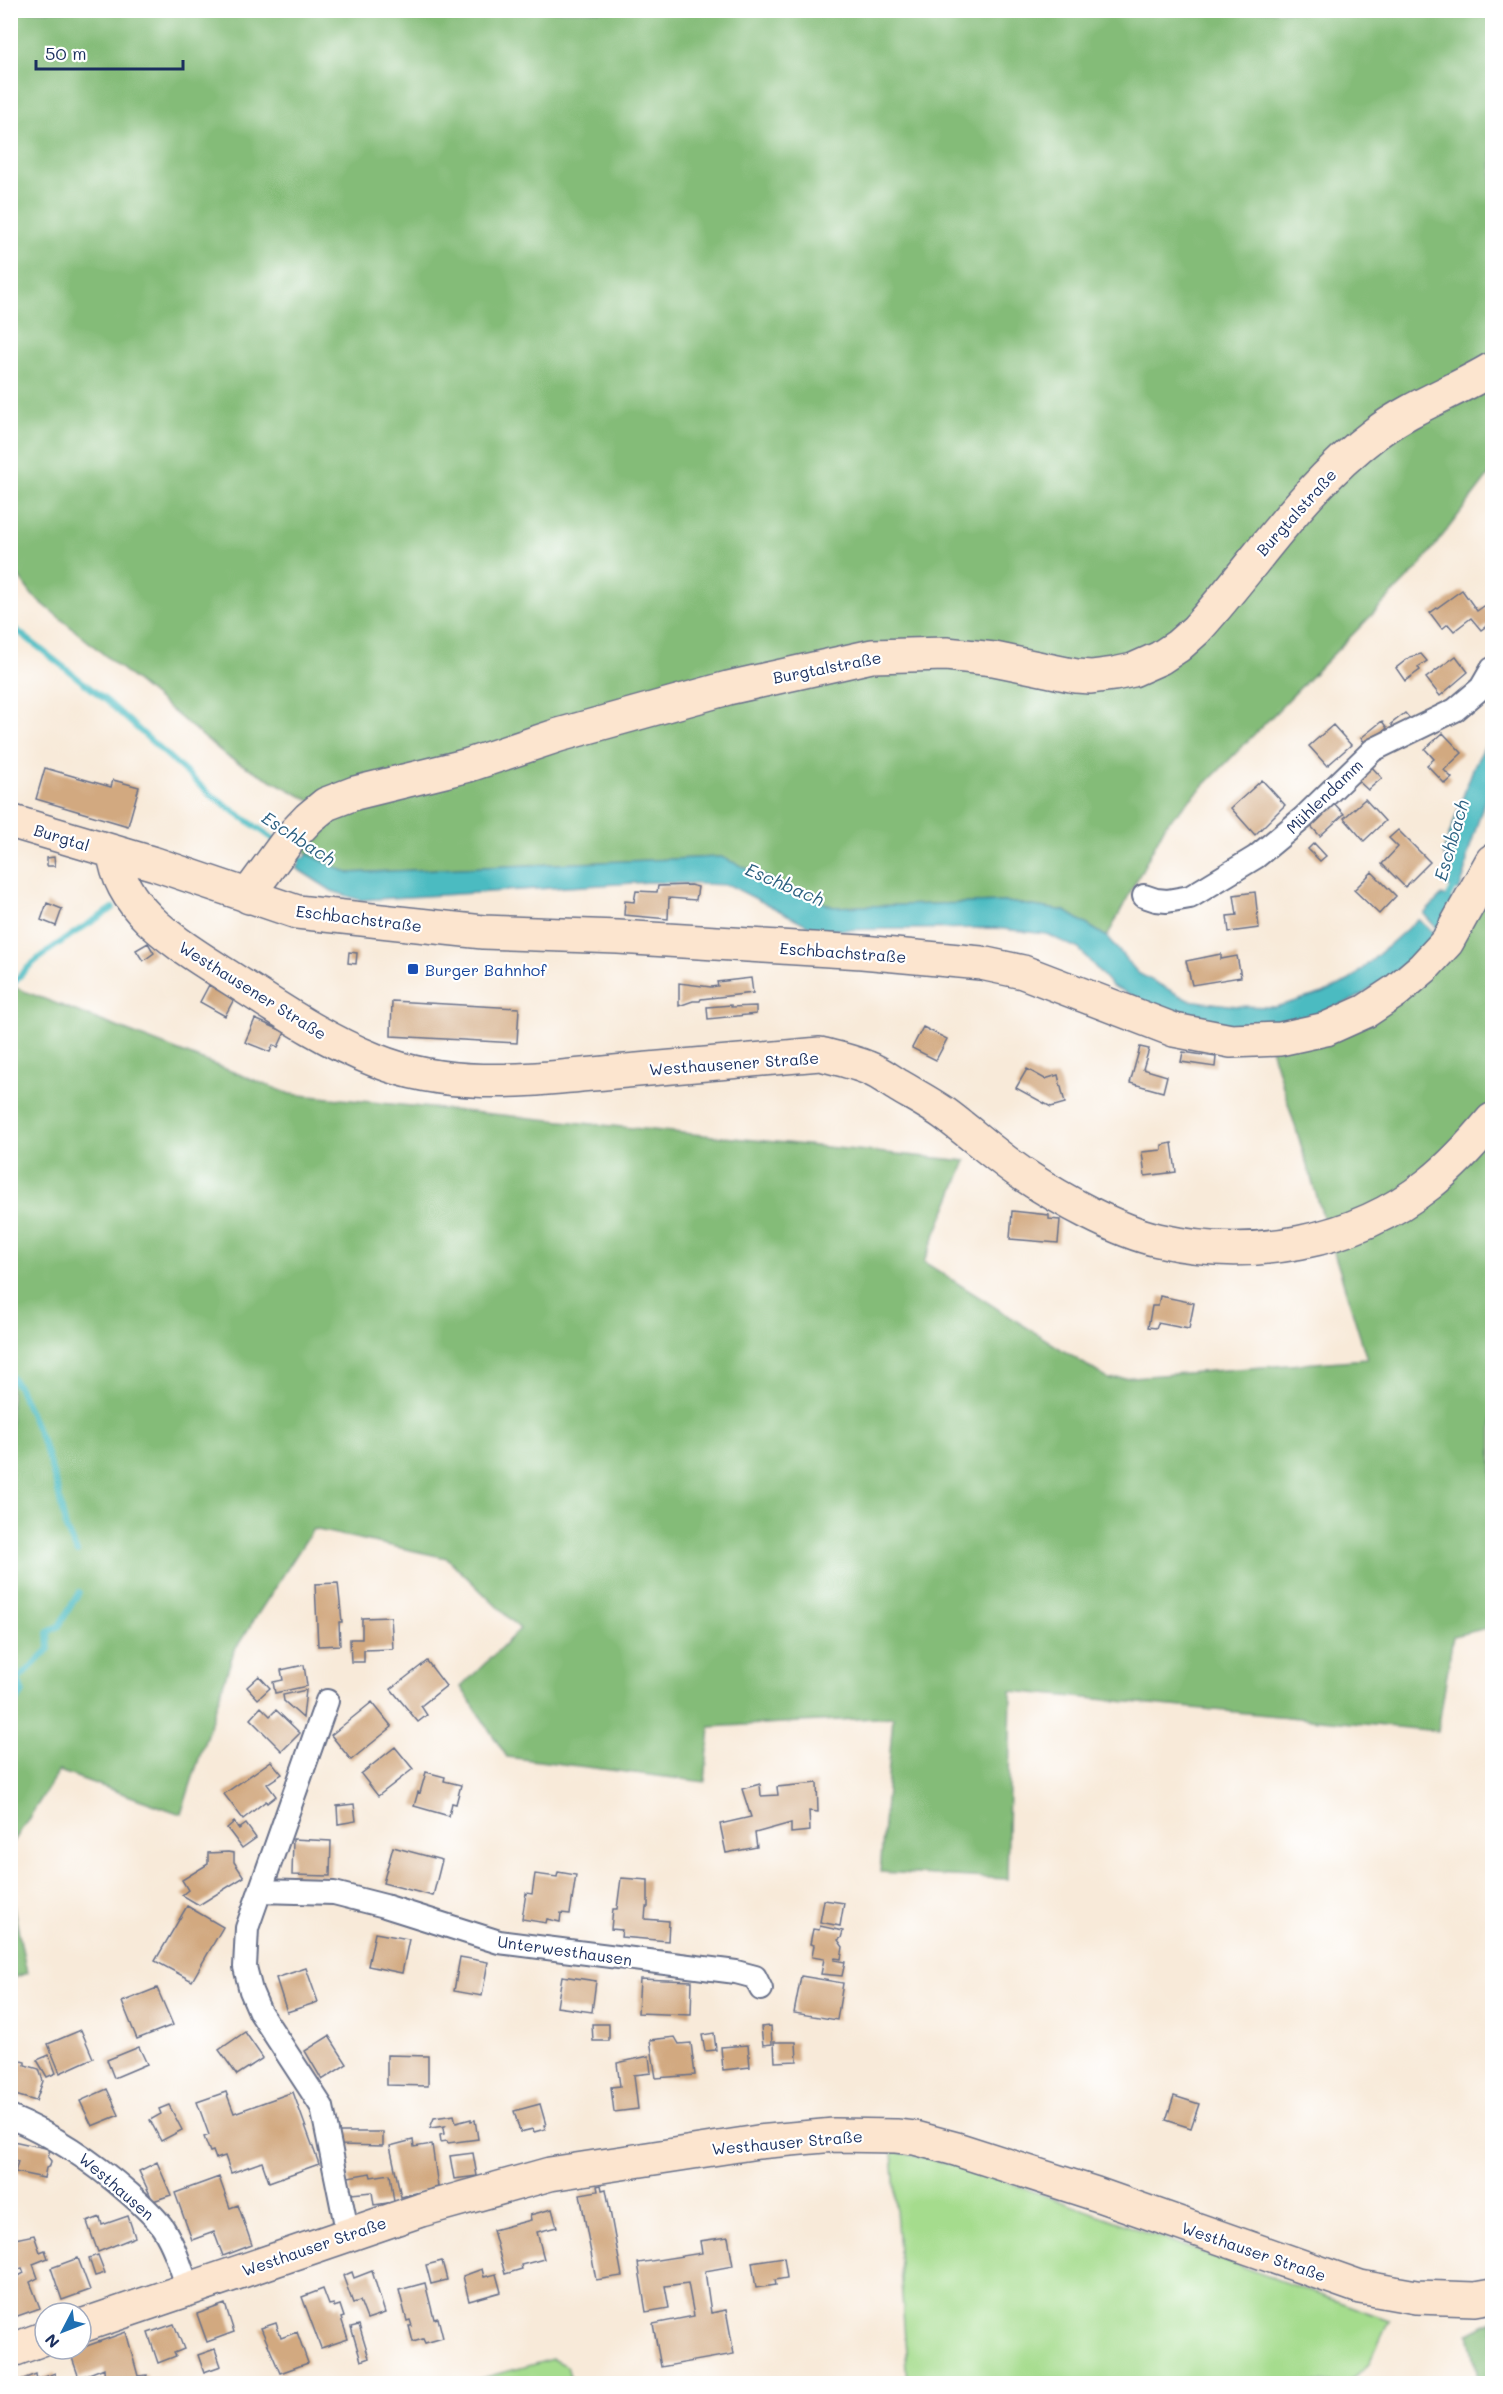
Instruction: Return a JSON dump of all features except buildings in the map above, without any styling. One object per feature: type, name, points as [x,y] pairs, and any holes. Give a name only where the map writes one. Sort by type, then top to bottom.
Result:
[{"type":"main road","name":"Burgtalstraße","points":[[249,897],[283,847],[322,807],[346,796],[469,765],[559,735],[717,691],[858,658],[905,654],[946,654],[994,659],[1091,677],[1114,674],[1143,666],[1171,652],[1196,630],[1287,518],[1348,455],[1403,415],[1492,369]]},
{"type":"main road","name":"Burgtal","points":[[10,821],[114,853]]},
{"type":"main road","name":"Eschbachstraße","points":[[114,853],[155,864],[297,912],[483,932],[618,937],[862,952],[1002,966],[1039,977],[1174,1030],[1231,1041],[1261,1041],[1305,1034],[1340,1024],[1381,1001],[1410,980],[1447,942],[1492,861]]},
{"type":"main road","name":"Westhausener Straße","points":[[114,853],[115,868],[124,890],[165,933],[195,956],[313,1030],[375,1060],[444,1077],[512,1081],[820,1054],[869,1068],[943,1112],[1023,1174],[1054,1193],[1101,1219],[1156,1240],[1201,1248],[1253,1248],[1295,1244],[1330,1235],[1391,1210],[1428,1185],[1468,1148],[1492,1120]]},
{"type":"main road","name":"Westhauser Straße","points":[[93,2322],[421,2210],[550,2174],[758,2142],[875,2134],[915,2138],[956,2149],[1096,2194],[1360,2287],[1416,2297],[1475,2299],[1492,2296]]},
{"type":"main road","points":[[10,2351],[33,2342]]},
{"type":"street","name":"Mühlendamm","points":[[1144,896],[1167,901],[1190,897],[1256,857],[1303,818],[1373,750],[1464,705],[1481,688],[1492,669]]},
{"type":"street","points":[[327,1701],[247,1928],[245,1967],[261,2012],[322,2107],[348,2235]]},
{"type":"street","name":"Unterwesthausen","points":[[260,1891],[334,1893],[385,1906],[499,1942],[736,1972],[755,1977],[760,1989]]},
{"type":"street","name":"Westhausen","points":[[10,2117],[70,2146],[146,2209],[162,2226],[172,2243],[188,2289]]},
{"type":"green space","points":[[11,11],[1492,11],[1492,471],[1418,568],[1166,824],[1107,937],[1065,911],[1007,902],[833,907],[721,857],[347,873],[308,854],[289,839],[322,807],[228,757],[32,595],[11,566]]},
{"type":"green space","points":[[1492,881],[1492,1627],[1453,1636],[1438,1731],[1011,1691],[1007,1879],[880,1872],[893,1717],[710,1727],[705,1782],[507,1757],[461,1687],[520,1629],[447,1558],[313,1529],[234,1651],[181,1814],[59,1771],[11,1846],[11,986],[290,1094],[966,1161],[924,1262],[1108,1379],[1367,1359],[1271,1048],[1326,1040]]},
{"type":"green space","points":[[10,1890],[27,1973],[11,1979],[10,1979]]},
{"type":"green space","points":[[892,2151],[963,2166],[1389,2320],[1368,2365],[1347,2383],[908,2383]]},
{"type":"green space","points":[[1492,2321],[1492,2383],[1479,2383],[1469,2333]]},
{"type":"green space","points":[[553,2359],[567,2366],[572,2383],[464,2383]]},
{"type":"water","points":[[1492,733],[1492,777],[1459,891],[1446,885],[1450,870],[1443,852],[1474,766]]},
{"type":"water","points":[[308,854],[348,873],[721,857],[833,907],[1007,902],[1065,911],[1107,937],[1138,973],[1188,1000],[1237,1006],[1275,1007],[1323,993],[1350,980],[1418,919],[1435,934],[1393,974],[1355,999],[1306,1018],[1256,1028],[1214,1025],[1160,1009],[1112,986],[1079,949],[1046,934],[995,928],[817,930],[729,885],[650,882],[360,900],[332,891],[296,868]]},
{"type":"water","points":[[1442,895],[1454,901],[1437,929],[1424,914]]},
{"type":"waterway","name":"Eschbach","points":[[10,625],[107,701],[211,795],[275,840]]},
{"type":"waterway","name":"Eschbach","points":[[290,852],[308,865]]},
{"type":"waterway","name":"Eschbach","points":[[1445,904],[1456,883]]},
{"type":"waterway","points":[[10,991],[16,980],[40,957],[113,908]]},
{"type":"waterway","points":[[10,1375],[19,1388],[45,1448],[57,1487],[66,1529],[77,1552]]},
{"type":"waterway","points":[[10,1710],[23,1693],[18,1680],[49,1649],[48,1632],[59,1626],[79,1592]]},
{"type":"place","name":"Burger Bahnhof","points":[[413,969]]}]
